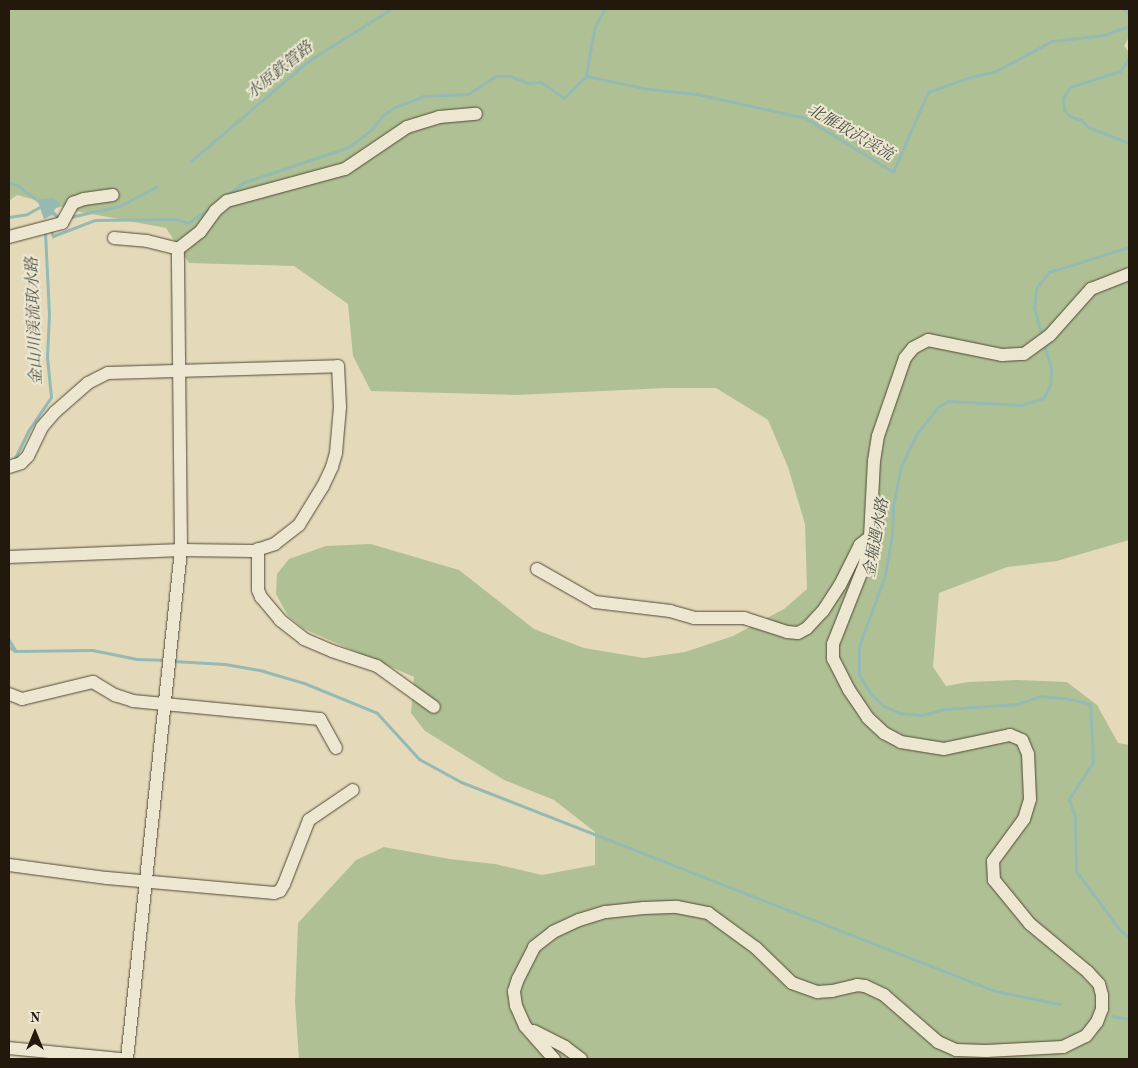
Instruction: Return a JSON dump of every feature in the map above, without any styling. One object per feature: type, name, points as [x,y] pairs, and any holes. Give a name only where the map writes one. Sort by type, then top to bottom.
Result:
[{"type":"street","points":[[178,249],[200,232],[215,211],[227,201],[345,169],[407,128],[439,117],[476,114]]},
{"type":"street","points":[[9,237],[62,223],[73,203],[84,199],[113,195]]},
{"type":"street","points":[[114,238],[147,241],[178,249]]},
{"type":"street","points":[[127,1059],[181,550],[178,249]]},
{"type":"street","points":[[554,1059],[525,1026],[516,1006],[514,991],[534,947],[553,932],[606,912],[676,907],[708,913],[721,920],[756,948],[792,983],[817,992],[832,991],[856,985],[865,986],[884,994],[938,1042],[956,1050],[986,1051],[1063,1047],[1086,1036],[1097,1022],[1102,1009],[1102,994],[1098,984],[1088,972],[1030,924],[994,880],[993,861],[1024,819],[1030,799],[1028,754],[1022,740],[1010,735],[944,749],[901,742],[884,733],[868,718],[840,675],[833,659],[833,644],[865,563],[870,537],[874,461],[878,436],[905,358],[913,348],[928,340],[1002,355],[1024,354],[1050,335],[1091,289],[1129,274]]},
{"type":"street","points":[[9,467],[21,463],[28,456],[42,427],[55,412],[88,383],[108,373],[180,369],[338,366],[340,408],[336,453],[332,468],[299,525],[275,544],[258,549],[9,556]]},
{"type":"street","points":[[537,569],[595,602],[670,612],[694,618],[744,618],[787,632],[798,633],[808,628],[823,611],[840,585],[860,545],[870,537]]},
{"type":"street","points":[[258,549],[258,590],[261,597],[280,620],[304,639],[332,651],[377,666],[434,707]]},
{"type":"street","points":[[9,694],[22,699],[93,682],[116,695],[133,701],[320,719],[336,748]]},
{"type":"street","points":[[9,865],[146,881],[274,893],[280,891],[309,820],[353,790]]},
{"type":"street","points":[[525,1026],[565,1047],[580,1059]]},
{"type":"street","points":[[9,1048],[121,1059]]},
{"type":"green space","points":[[9,9],[1129,9],[1129,37],[1124,46],[1129,52],[1129,540],[1057,561],[1007,567],[939,593],[933,667],[946,686],[968,682],[1017,680],[1067,682],[1097,705],[1118,743],[1129,745],[1129,1059],[299,1059],[295,1002],[298,923],[356,860],[384,847],[450,859],[495,864],[542,875],[595,865],[595,832],[554,800],[504,780],[425,731],[411,713],[414,677],[304,629],[288,616],[276,594],[277,574],[289,559],[326,546],[371,544],[459,570],[534,629],[584,648],[644,658],[685,652],[733,636],[784,609],[807,589],[805,524],[788,467],[768,420],[716,388],[667,388],[516,395],[371,391],[353,356],[348,304],[294,266],[189,263],[166,228],[81,212],[17,195],[9,201]]},
{"type":"water","points":[[53,198],[60,202],[60,207],[54,211],[60,217],[59,219],[52,215],[44,219],[38,202],[41,199]]},
{"type":"waterway","name":"水原鉄管路","points":[[191,161],[308,61],[391,9]]},
{"type":"waterway","points":[[227,196],[242,183],[349,147],[372,129],[383,115],[395,107],[423,96],[468,94],[496,76],[510,76],[527,83],[541,82],[564,98],[586,76],[594,29],[604,9]]},
{"type":"waterway","name":"金堀週水路","points":[[1123,9],[1129,14]]},
{"type":"waterway","name":"北雁取沢渓流","points":[[586,76],[648,89],[697,94],[805,118],[893,172],[928,92],[970,77],[994,72],[1052,41],[1104,35],[1129,26]]},
{"type":"waterway","name":"金堀週水路","points":[[1129,58],[1120,71],[1070,87],[1063,98],[1064,110],[1070,116],[1081,120],[1088,127],[1129,143]]},
{"type":"waterway","points":[[9,183],[17,185],[42,204]]},
{"type":"waterway","points":[[70,217],[119,206],[156,187]]},
{"type":"waterway","points":[[9,217],[27,214],[43,205]]},
{"type":"waterway","points":[[50,228],[53,236],[95,220],[176,219],[188,223],[212,207]]},
{"type":"waterway","name":"金山川渓流取水路","points":[[14,460],[28,431],[51,397],[47,357],[49,314],[45,232]]},
{"type":"waterway","name":"金堀週水路","points":[[1042,336],[1034,308],[1036,288],[1049,272],[1129,247]]},
{"type":"waterway","name":"金堀週水路","points":[[1044,345],[1051,368],[1050,385],[1043,398],[1022,405],[948,401],[939,406],[917,433],[901,466],[893,506],[892,534],[885,575],[859,646],[859,675],[871,694],[884,706],[900,713],[922,715],[945,709],[1018,704],[1040,696],[1065,698],[1090,704],[1093,762],[1069,799],[1075,816],[1076,871],[1120,930],[1129,937]]},
{"type":"waterway","name":"金山川渓流取水路","points":[[9,640],[15,650]]},
{"type":"waterway","points":[[9,647],[15,651],[92,650],[137,659],[167,660]]},
{"type":"waterway","points":[[173,661],[225,664],[263,671],[304,683],[377,713],[419,759],[461,782],[995,991],[1060,1004]]},
{"type":"waterway","points":[[1112,1016],[1129,1019]]}]
